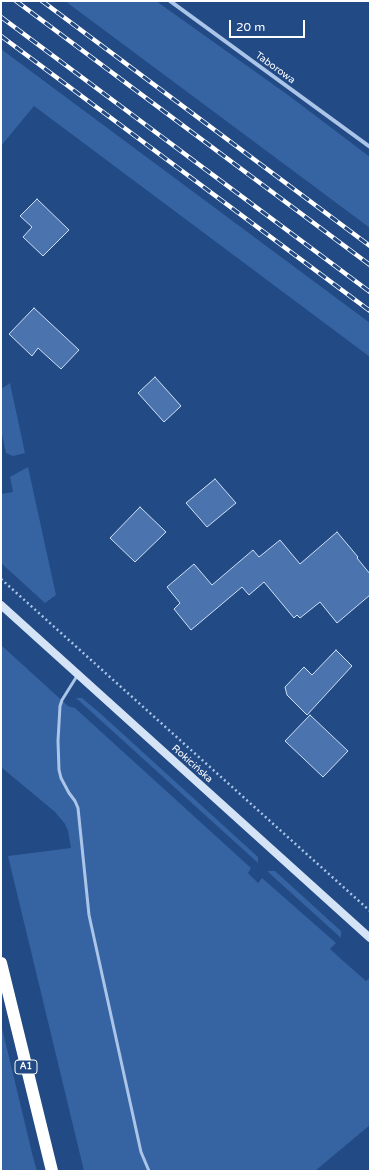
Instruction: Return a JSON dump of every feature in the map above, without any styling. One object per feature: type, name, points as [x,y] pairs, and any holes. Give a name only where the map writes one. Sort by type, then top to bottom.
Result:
[{"type":"highway","name":"A1","points":[[1,963],[52,1171]]},
{"type":"main road","name":"Rokicińska","points":[[1,605],[370,938]]},
{"type":"street","name":"Taborowa","points":[[170,1],[370,147]]},
{"type":"lane","points":[[78,674],[60,706],[58,741],[59,770],[61,778],[78,808],[89,915],[141,1152],[149,1171]]},
{"type":"path","points":[[1,579],[370,911]]},
{"type":"shaded area","points":[[65,1],[156,1],[288,95],[370,157],[370,228]]},
{"type":"shaded area","points":[[1,49],[370,323],[370,357],[34,106],[1,146]]},
{"type":"shaded area","points":[[10,383],[25,453],[13,456],[6,453],[1,429],[1,389]]},
{"type":"shaded area","points":[[28,467],[56,595],[45,603],[1,563],[1,494],[13,492],[10,477]]},
{"type":"shaded area","points":[[1,645],[68,706],[75,708],[251,868],[248,873],[258,883],[262,878],[336,943],[330,949],[341,959],[366,981],[370,978],[370,1125],[315,1171],[84,1171],[8,856],[71,848],[68,831],[65,824],[55,812],[1,767]]},
{"type":"shaded area","points":[[76,698],[82,698],[101,714],[258,857],[258,863]]},
{"type":"shaded area","points":[[267,871],[275,871],[341,931],[341,938]]},
{"type":"shaded area","points":[[1,1024],[33,1157],[37,1171],[1,1171]]},
{"type":"building","points":[[37,199],[69,230],[43,256],[23,237],[32,227],[20,216]]},
{"type":"building","points":[[34,308],[79,350],[61,369],[38,348],[32,356],[9,334]]},
{"type":"building","points":[[155,377],[181,406],[164,422],[138,393]]},
{"type":"building","points":[[215,479],[236,503],[207,527],[186,503]]},
{"type":"building","points":[[140,507],[166,532],[135,562],[110,538]]},
{"type":"building","points":[[337,532],[370,574],[370,595],[337,623],[320,602],[300,618],[297,615],[294,618],[264,582],[249,595],[242,587],[191,630],[174,609],[180,603],[167,587],[194,564],[212,585],[253,550],[259,557],[280,540],[300,564]]},
{"type":"building","points":[[336,650],[352,666],[307,715],[287,695],[285,687],[304,667],[312,675]]},
{"type":"building","points":[[310,715],[348,751],[323,777],[285,741]]},
{"type":"railway","points":[[16,1],[370,265]]},
{"type":"railway","points":[[42,1],[370,246]]},
{"type":"railway","points":[[1,17],[370,292]]},
{"type":"railway","points":[[1,36],[370,311]]}]
